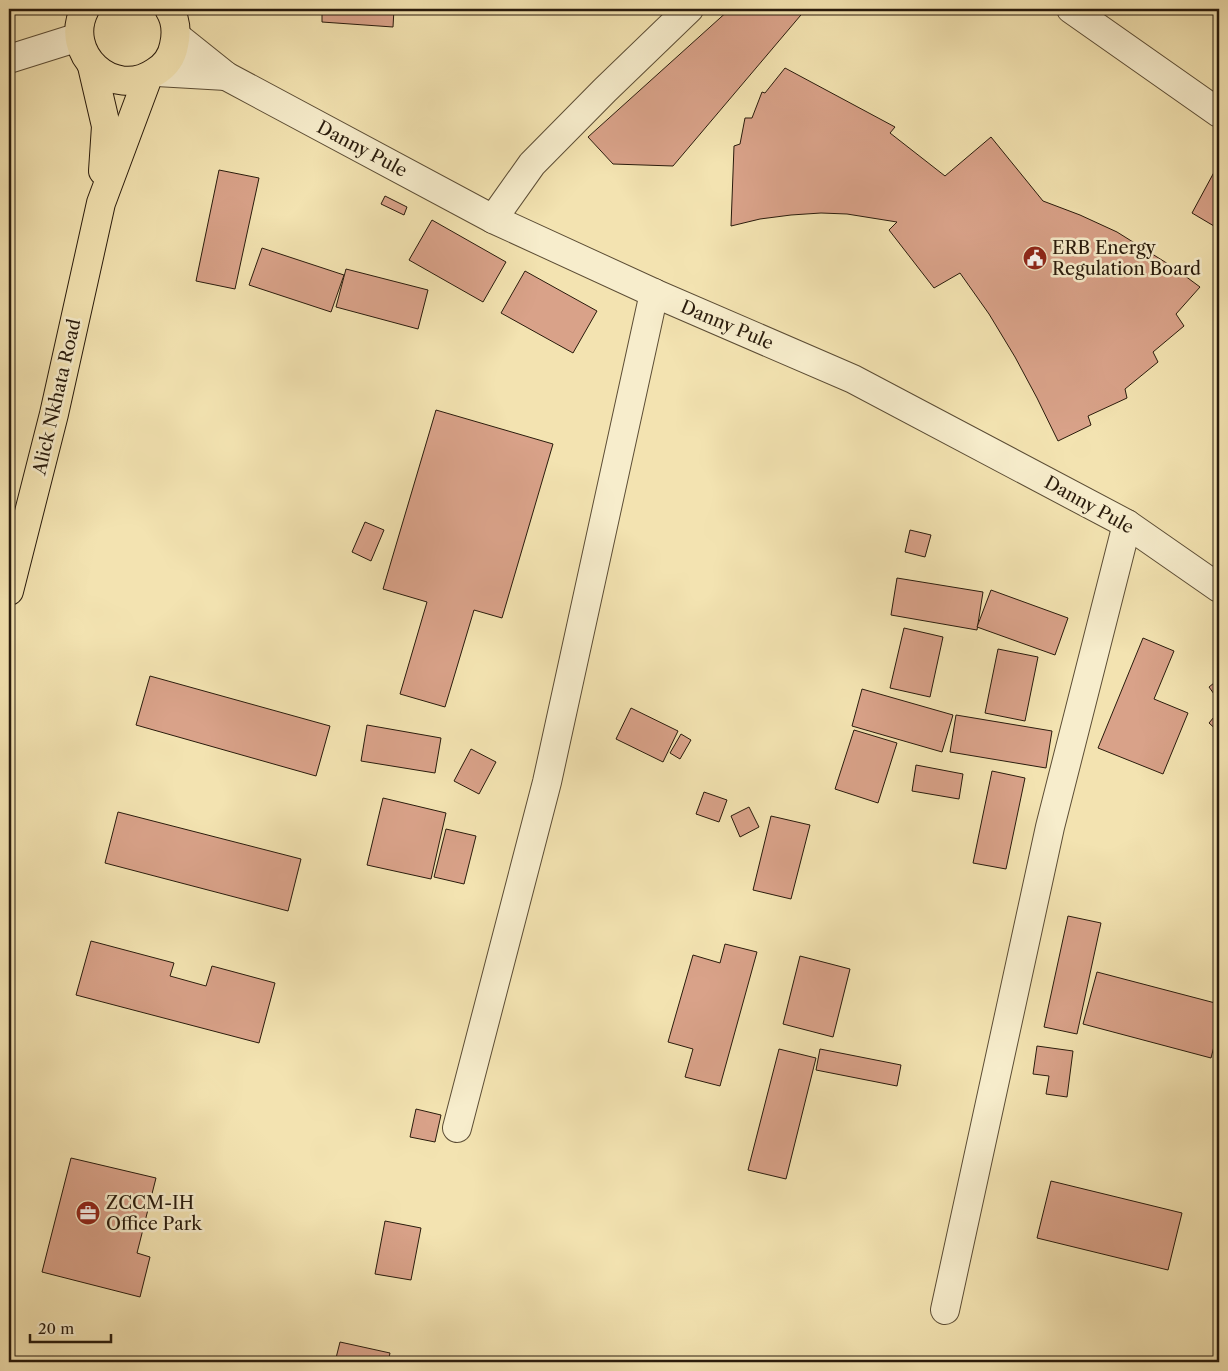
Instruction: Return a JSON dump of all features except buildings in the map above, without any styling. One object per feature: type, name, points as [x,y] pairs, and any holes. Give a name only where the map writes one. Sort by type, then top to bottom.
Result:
[{"type":"main road","points":[[79,37],[80,23],[85,9]]},
{"type":"main road","name":"Alick Nkhata Road","points":[[101,203],[152,74],[164,65],[170,56],[172,16]]},
{"type":"main road","name":"Alick Nkhata Road","points":[[9,591],[54,414],[101,203],[106,126],[92,66],[84,52],[79,37]]},
{"type":"main road","points":[[92,66],[102,73],[123,81],[136,81],[152,74]]},
{"type":"street","points":[[494,219],[532,164],[605,90],[690,9]]},
{"type":"street","points":[[1071,9],[1219,113]]},
{"type":"street","name":"Danny Pule","points":[[172,16],[226,76],[494,219],[654,293],[853,379],[1127,524],[1219,588]]},
{"type":"street","points":[[9,59],[79,37]]},
{"type":"street","name":"Danny Pule","points":[[152,74],[226,76]]},
{"type":"street","points":[[457,1128],[547,782],[654,293]]},
{"type":"street","points":[[945,1310],[1050,827],[1127,524]]},
{"type":"place","name":"ERB Energy Regulation Board","points":[[1035,258]]},
{"type":"place","name":"ZCCM-IH Office Park","points":[[88,1213]]}]
